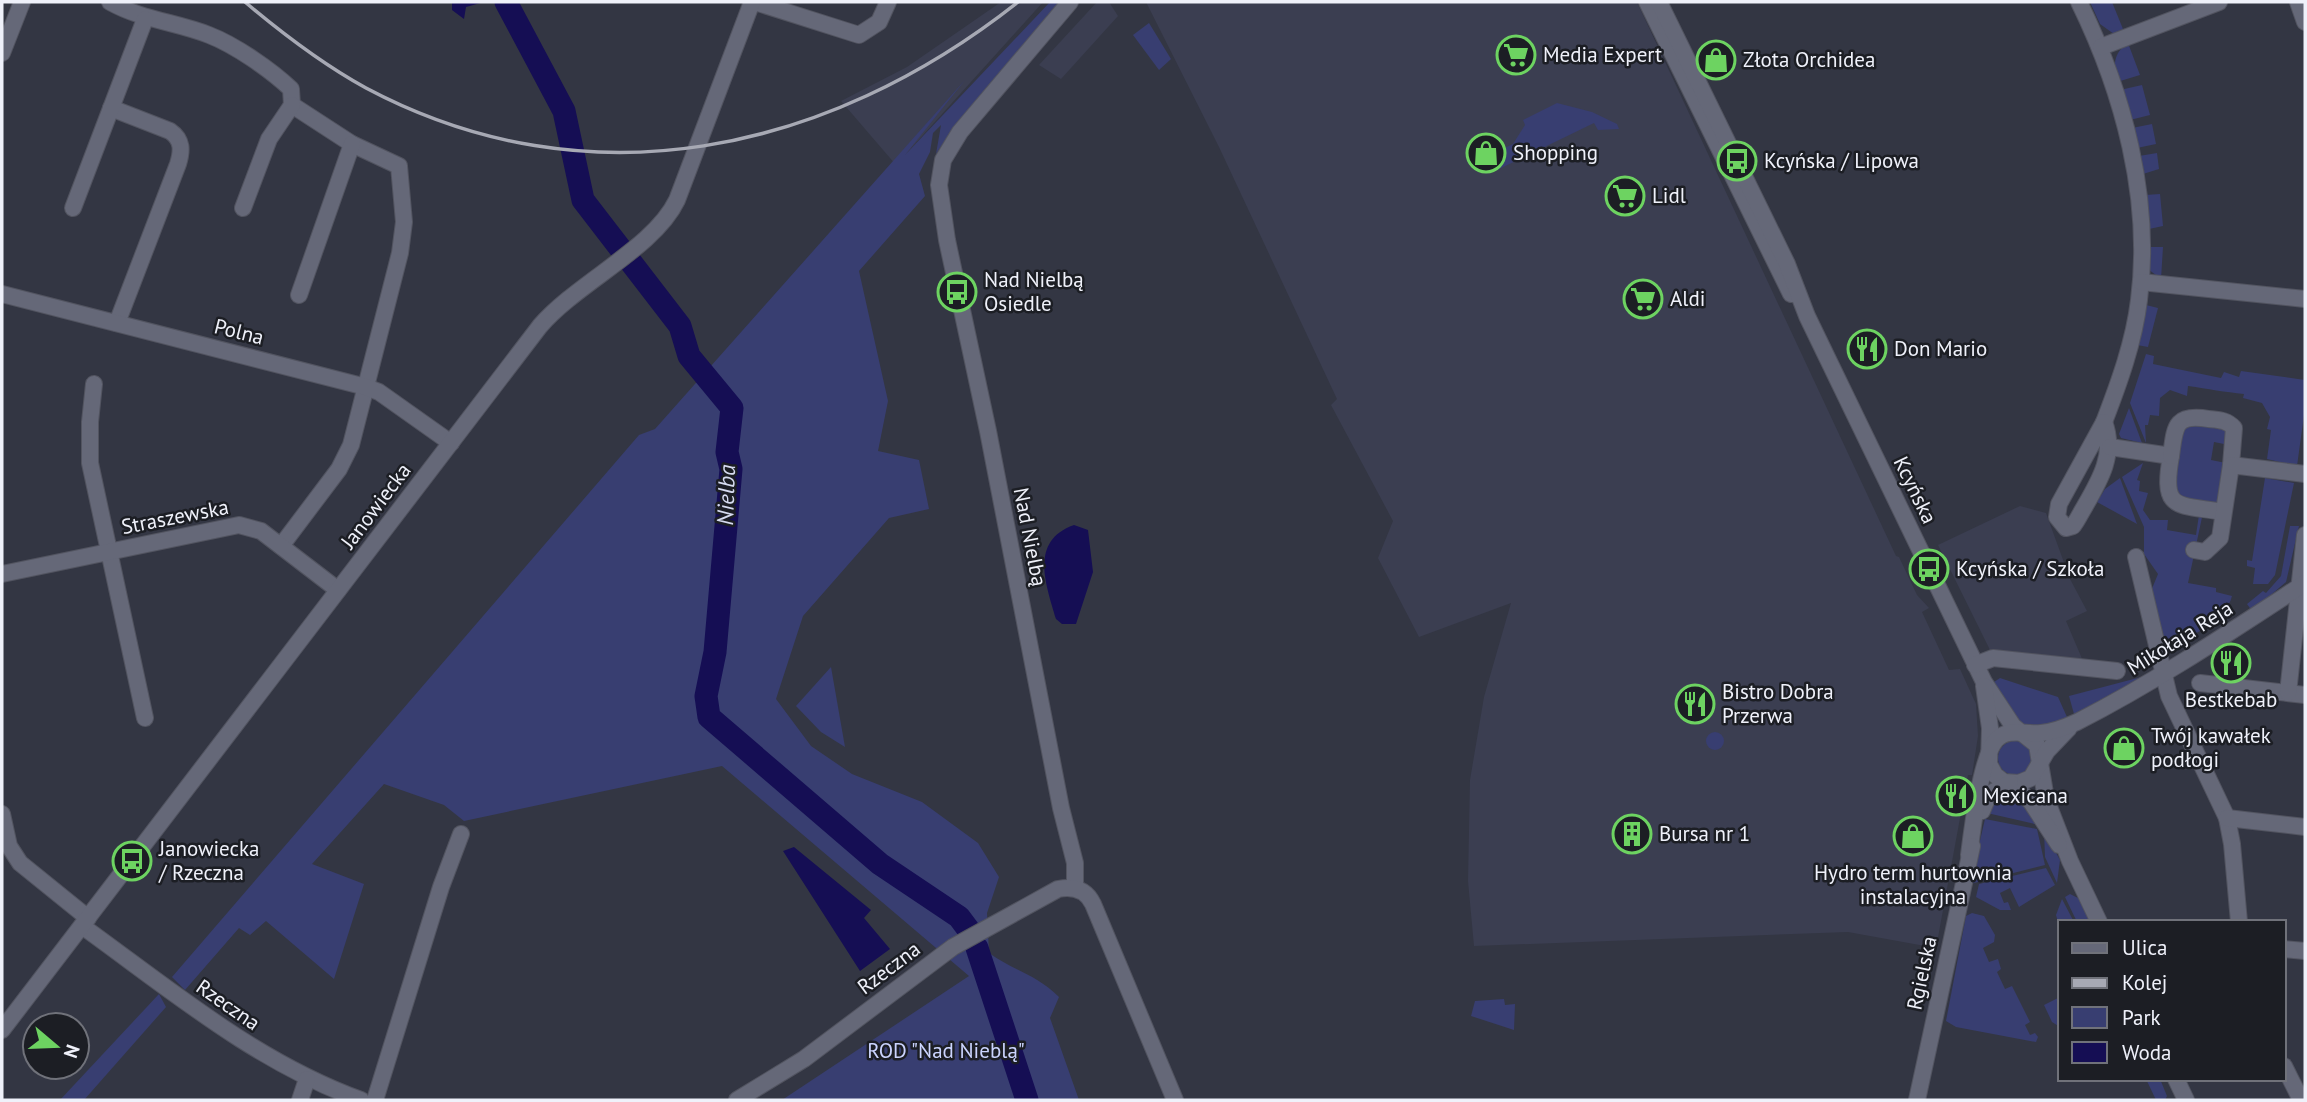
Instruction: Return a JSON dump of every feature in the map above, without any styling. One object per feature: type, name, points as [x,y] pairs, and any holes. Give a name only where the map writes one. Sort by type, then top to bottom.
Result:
[{"type":"street","points":[[2,53],[22,2]]},
{"type":"street","points":[[110,2],[145,19],[209,35],[277,75],[291,89],[292,105],[269,139],[243,208]]},
{"type":"street","points":[[754,2],[859,35],[879,22],[888,2]]},
{"type":"street","name":"Janowiecka","points":[[2,1030],[554,310],[637,245],[671,212],[754,2]]},
{"type":"street","name":"Nad Nielbą","points":[[1070,2],[960,132],[943,160],[939,185],[947,240],[988,431],[1060,808],[1074,863],[1075,888]]},
{"type":"street","name":"Kcyńska","points":[[1647,2],[1776,269],[1807,316]]},
{"type":"street","name":"Kcyńska","points":[[1659,2],[1787,264],[1807,316],[1975,665],[2013,726],[2024,734]]},
{"type":"street","points":[[2079,2],[2101,47],[2119,105],[2135,176],[2143,239],[2141,282],[2132,337],[2104,422],[2059,504],[2057,517],[2062,526],[2069,528],[2077,520],[2108,460],[2109,447],[2104,422]]},
{"type":"street","points":[[2101,47],[2218,2]]},
{"type":"street","points":[[2298,2],[2305,22]]},
{"type":"street","points":[[73,208],[145,19]]},
{"type":"street","points":[[281,546],[345,460],[400,253],[404,192],[399,166],[352,144],[292,105]]},
{"type":"street","points":[[111,108],[170,131],[177,135],[181,148],[178,164],[117,323]]},
{"type":"street","points":[[299,295],[352,144]]},
{"type":"street","points":[[2141,282],[2305,299]]},
{"type":"street","name":"Polna","points":[[2,294],[366,387],[379,392],[451,443]]},
{"type":"street","points":[[94,384],[90,463],[145,718]]},
{"type":"street","points":[[2194,550],[2205,552],[2220,538],[2234,428],[2225,421],[2192,416],[2182,419],[2176,428],[2166,487],[2171,499],[2179,505],[2223,512]]},
{"type":"street","points":[[2109,447],[2171,456]]},
{"type":"street","points":[[2231,464],[2305,474]]},
{"type":"street","name":"Straszewska","points":[[2,574],[239,526],[256,529],[338,590]]},
{"type":"street","points":[[2288,693],[2302,584],[2305,535]]},
{"type":"street","points":[[2136,557],[2177,716],[2227,818],[2239,920]]},
{"type":"street","name":"Mikołaja Reja","points":[[2024,734],[2051,731],[2073,723],[2165,674],[2302,584]]},
{"type":"street","points":[[1975,665],[1993,658],[2118,671]]},
{"type":"street","name":"Kcyńska","points":[[1984,682],[1990,727],[1989,755]]},
{"type":"street","points":[[2200,682],[2305,695]]},
{"type":"street","name":"Mikołaja Reja","points":[[2040,762],[2073,723]]},
{"type":"street","points":[[2070,862],[2031,802],[2011,784],[1995,775],[1989,755],[1994,742],[2003,735],[2013,732],[2024,734],[2037,745],[2042,790],[2070,862],[2098,920]]},
{"type":"street","name":"Rgielska","points":[[1917,1100],[1969,855],[1975,810],[1989,755]]},
{"type":"street","points":[[2011,784],[2031,778],[2040,762]]},
{"type":"street","name":"Rgielska","points":[[1969,855],[1989,794],[2011,784]]},
{"type":"street","name":"Rzeczna","points":[[2,814],[9,846],[20,863],[85,922],[262,1055],[307,1079],[361,1100]]},
{"type":"street","points":[[2227,818],[2305,827]]},
{"type":"street","points":[[375,1100],[441,887],[461,834]]},
{"type":"street","points":[[1075,888],[1087,895],[1093,904],[1175,1100]]},
{"type":"street","name":"Rzeczna","points":[[737,1100],[804,1059],[953,947],[1058,889],[1075,888]]},
{"type":"street","points":[[2286,949],[2305,951]]},
{"type":"street","points":[[2286,1070],[2299,1097]]},
{"type":"street","points":[[300,1100],[307,1079]]},
{"type":"street","points":[[2177,1081],[2186,1100]]},
{"type":"shaded area","points":[[1001,2],[1043,2],[896,165],[841,101],[907,67]]},
{"type":"shaded area","points":[[1097,2],[1109,2],[1118,16],[1061,79],[1039,65]]},
{"type":"shaded area","points":[[1146,2],[1637,2],[1896,556],[1899,557],[1917,595],[1929,608],[1922,612],[1949,670],[1960,669],[1976,704],[1978,736],[1972,775],[1968,775],[1936,948],[1848,932],[1474,946],[1468,881],[1470,780],[1484,697],[1511,603],[1419,637],[1378,558],[1393,521],[1331,405],[1337,399],[1219,147]]},
{"type":"shaded area","points":[[2020,506],[2046,513],[2070,579],[2087,611],[2066,621],[2083,661],[1990,650],[1938,545]]},
{"type":"green space","name":"ROD \"Nad Nieblą\"","points":[[1050,2],[1063,2],[947,137],[936,154],[941,125],[933,133],[930,152],[919,174],[925,196],[859,271],[888,401],[878,451],[919,460],[929,509],[889,518],[803,616],[776,699],[811,746],[852,774],[922,802],[978,843],[999,877],[987,913],[989,953],[1042,983],[1059,997],[1050,1018],[1079,1100],[782,1100],[969,976],[722,766],[464,821],[444,805],[384,784],[312,864],[364,884],[334,979],[266,921],[250,935],[239,928],[185,990],[172,977],[639,435],[655,429],[965,80],[905,155]]},
{"type":"green space","points":[[2090,2],[2112,2],[2123,29],[2114,34],[2100,24]]},
{"type":"green space","points":[[1149,23],[1171,59],[1159,70],[1133,35]]},
{"type":"green space","points":[[2128,43],[2140,75],[2117,82],[2115,60],[2119,51]]},
{"type":"green space","points":[[2142,85],[2150,115],[2130,120],[2120,90]]},
{"type":"green space","points":[[1557,103],[1592,112],[1617,124],[1619,129],[1598,130],[1594,123],[1497,170],[1490,155],[1513,144],[1525,125],[1523,120]]},
{"type":"green space","points":[[2152,124],[2156,144],[2137,148],[2132,128]]},
{"type":"green space","points":[[2157,153],[2159,169],[2143,174],[2139,156]]},
{"type":"green space","points":[[2160,194],[2163,226],[2149,229],[2145,195]]},
{"type":"green space","points":[[2150,247],[2163,247],[2161,279],[2148,269]]},
{"type":"green space","points":[[2146,305],[2158,308],[2148,347],[2137,345]]},
{"type":"green space","points":[[2146,354],[2154,356],[2153,364],[2221,378],[2224,372],[2239,377],[2241,371],[2305,380],[2305,408],[2297,466],[2267,459],[2271,430],[2267,429],[2270,417],[2262,403],[2243,398],[2244,394],[2188,386],[2187,396],[2170,390],[2160,398],[2159,416],[2150,415],[2148,425],[2145,425],[2146,443],[2130,403]]},
{"type":"green space","points":[[2129,408],[2142,443],[2121,438],[2119,434]]},
{"type":"green space","points":[[2187,424],[2227,430],[2229,445],[2214,442],[2211,460],[2226,463],[2221,497],[2215,505],[2183,500],[2173,489],[2182,430]]},
{"type":"green space","points":[[2143,463],[2137,480],[2140,481],[2139,491],[2148,493],[2143,510],[2150,520],[2168,520],[2167,530],[2196,535],[2200,508],[2204,508],[2188,583],[2216,588],[2216,592],[2232,596],[2222,614],[2214,621],[2194,634],[2163,645],[2151,591],[2158,574],[2144,554],[2144,527],[2122,477]]},
{"type":"green space","points":[[2120,478],[2137,524],[2097,502],[2105,489]]},
{"type":"green space","points":[[2265,478],[2294,483],[2275,575],[2268,584],[2253,584],[2255,568],[2247,566],[2247,560],[2252,561]]},
{"type":"green space","points":[[2290,526],[2299,526],[2286,582],[2252,611],[2247,604],[2263,591],[2266,593],[2281,576]]},
{"type":"green space","points":[[831,667],[845,747],[821,732],[796,706]]},
{"type":"green space","points":[[2149,675],[2074,714],[2069,696]]},
{"type":"green space","points":[[2000,678],[2058,697],[2067,717],[2055,724],[2026,728],[2009,714],[1994,682]]},
{"type":"green space","points":[[1715,732],[1721,735],[1724,741],[1721,747],[1715,750],[1709,747],[1706,741],[1709,735]]},
{"type":"green space","points":[[2015,741],[2027,746],[2032,758],[2027,770],[2015,775],[2003,770],[1998,758],[2003,746]]},
{"type":"green space","points":[[2012,791],[2039,825],[1987,813],[1993,798]]},
{"type":"green space","points":[[1985,819],[2037,829],[2045,865],[1970,884]]},
{"type":"green space","points":[[2044,831],[2060,860],[2057,883],[2045,857]]},
{"type":"green space","points":[[2046,868],[2055,885],[2019,907],[2010,888],[2000,893],[2011,910],[2000,910],[1976,897],[1979,884]]},
{"type":"green space","points":[[2070,894],[2080,899],[2090,920],[2076,920],[2065,897]]},
{"type":"green space","points":[[2062,899],[2073,920],[2058,922],[2056,915]]},
{"type":"green space","points":[[1972,913],[1984,916],[1995,935],[1994,942],[1983,948],[1989,962],[1998,959],[2001,969],[1997,972],[2005,989],[2012,986],[2030,1022],[2025,1025],[2030,1035],[2035,1033],[2038,1037],[2036,1042],[1956,1027],[1946,1021],[1966,916]]},
{"type":"green space","points":[[159,994],[166,1007],[84,1100],[60,1100],[78,1081],[91,1081],[91,1067]]},
{"type":"green space","points":[[2058,998],[2058,1026],[2052,1022],[2044,1005]]},
{"type":"green space","points":[[1504,999],[1505,1005],[1515,1004],[1514,1030],[1471,1016],[1475,1001]]},
{"type":"green space","points":[[2147,1081],[2161,1081],[2167,1096],[2165,1100],[2156,1100]]},
{"type":"water","points":[[452,2],[484,2],[466,7],[464,19],[452,10]]},
{"type":"water","points":[[1074,525],[1088,530],[1093,572],[1076,624],[1062,624],[1056,619],[1044,565],[1051,542],[1060,532]]},
{"type":"water","points":[[794,847],[871,910],[864,918],[890,949],[860,971],[783,851]]},
{"type":"waterway","name":"Nielba","points":[[506,2],[564,111],[583,200],[680,326],[689,356],[732,408],[727,452],[731,469],[715,652],[706,696],[709,717],[880,864],[959,917],[968,929]]},
{"type":"waterway","name":"Nielba","points":[[977,948],[1027,1100]]},
{"type":"railway","points":[[245,2],[303,48],[350,79],[450,124],[535,146],[619,152],[704,146],[786,127],[867,96],[944,54],[1018,2]]},
{"type":"place","name":"Media Expert","points":[[1516,55]]},
{"type":"place","name":"Złota Orchidea","points":[[1716,60]]},
{"type":"place","name":"Shopping","points":[[1486,153]]},
{"type":"place","name":"Kcyńska / Lipowa","points":[[1737,161]]},
{"type":"place","name":"Lidl","points":[[1625,196]]},
{"type":"place","name":"Nad Nielbą Osiedle","points":[[957,292]]},
{"type":"place","name":"Aldi","points":[[1643,299]]},
{"type":"place","name":"Don Mario","points":[[1867,349]]},
{"type":"place","name":"Kcyńska / Szkoła","points":[[1929,569]]},
{"type":"place","name":"Bestkebab","points":[[2231,663]]},
{"type":"place","name":"Bistro Dobra Przerwa","points":[[1695,704]]},
{"type":"place","name":"Twój kawałek podłogi","points":[[2124,748]]},
{"type":"place","name":"Mexicana","points":[[1956,796]]},
{"type":"place","name":"Bursa nr 1","points":[[1632,834]]},
{"type":"place","name":"Hydro term hurtownia instalacyjna","points":[[1913,836]]},
{"type":"place","name":"Janowiecka / Rzeczna","points":[[132,861]]}]
